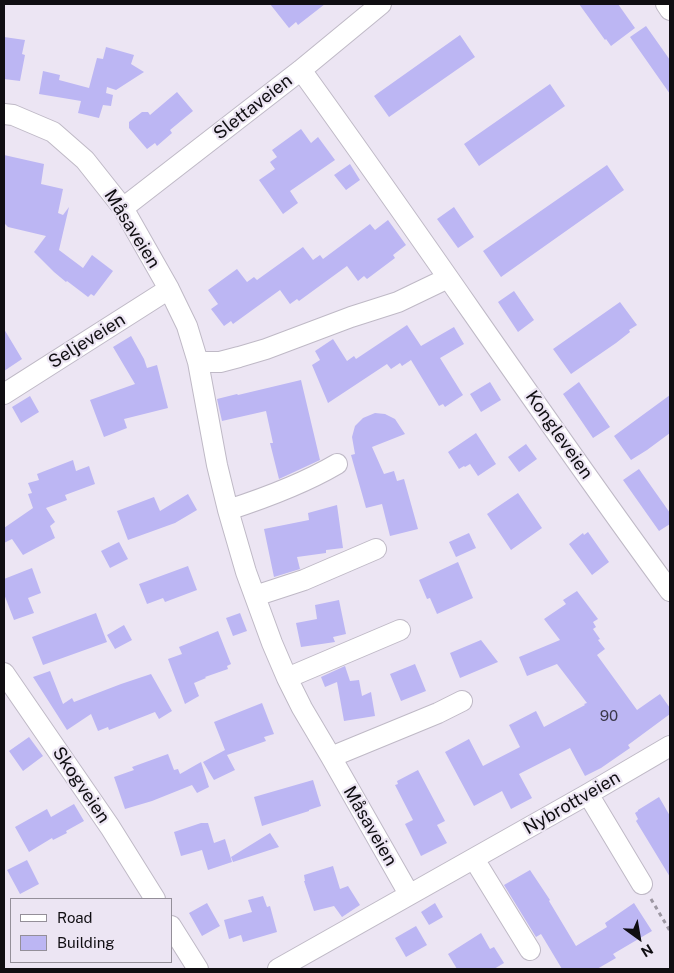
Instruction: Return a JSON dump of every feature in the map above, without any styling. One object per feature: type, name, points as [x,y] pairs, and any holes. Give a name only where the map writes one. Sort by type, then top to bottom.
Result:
[{"type":"street","name":"Slettaveien","points":[[123,208],[302,70],[381,4]]},
{"type":"street","points":[[666,4],[670,10]]},
{"type":"street","name":"Kongleveien","points":[[302,70],[670,591]]},
{"type":"street","name":"Måsaveien","points":[[4,114],[13,115],[53,132],[85,160],[123,208],[169,289],[187,326],[198,362],[228,510],[246,572],[272,643],[302,708],[332,757],[409,894]]},
{"type":"street","points":[[198,362],[220,362],[266,349],[398,302],[448,278]]},
{"type":"street","name":"Seljeveien","points":[[4,394],[169,289]]},
{"type":"street","points":[[228,510],[325,472],[337,464]]},
{"type":"street","points":[[254,596],[304,580],[376,549]]},
{"type":"street","points":[[287,678],[400,630]]},
{"type":"street","name":"Skogveien","points":[[4,673],[110,827],[154,898]]},
{"type":"street","points":[[332,757],[438,713],[462,701]]},
{"type":"street","name":"Nybrottveien","points":[[278,969],[670,746]]},
{"type":"street","points":[[588,794],[642,884]]},
{"type":"street","points":[[474,859],[530,950]]},
{"type":"street","points":[[172,928],[198,969]]},
{"type":"path","points":[[642,884],[670,931]]},
{"type":"building","points":[[270,4],[325,4],[298,25],[296,22],[289,28]]},
{"type":"building","points":[[579,4],[618,4],[635,28],[611,46]]},
{"type":"building","points":[[646,26],[670,60],[670,94],[630,37]]},
{"type":"building","points":[[460,35],[475,57],[389,117],[374,96]]},
{"type":"building","points":[[4,37],[25,40],[22,54],[25,55],[20,81],[4,79]]},
{"type":"building","points":[[106,47],[134,55],[131,64],[144,72],[116,90],[107,87],[106,93],[113,95],[111,106],[103,105],[99,118],[78,113],[81,101],[39,94],[43,71],[60,75],[59,80],[89,88],[97,58],[103,59]]},
{"type":"building","points":[[550,84],[565,106],[479,166],[464,144]]},
{"type":"building","points":[[177,92],[193,111],[170,130],[172,133],[157,146],[155,143],[147,149],[129,128],[129,122],[142,112],[148,112],[150,115]]},
{"type":"building","points":[[301,129],[311,143],[318,137],[335,160],[290,191],[298,203],[283,214],[259,180],[275,169],[270,162],[277,157],[272,150]]},
{"type":"building","points":[[4,155],[44,164],[41,184],[63,189],[58,213],[63,215],[69,207],[59,250],[83,268],[92,255],[113,271],[94,296],[91,294],[88,297],[66,282],[34,252],[46,236],[8,227],[4,223]]},
{"type":"building","points":[[350,164],[360,180],[346,190],[334,175]]},
{"type":"building","points":[[607,165],[624,190],[501,277],[483,251]]},
{"type":"building","points":[[454,207],[474,237],[458,248],[437,219]]},
{"type":"building","points":[[388,220],[406,245],[393,255],[395,258],[367,279],[364,276],[358,281],[347,266],[299,301],[297,299],[290,304],[280,290],[233,324],[231,321],[224,326],[211,309],[218,304],[208,290],[237,269],[247,282],[254,277],[257,280],[303,247],[313,260],[320,255],[323,259],[370,224],[375,230]]},
{"type":"building","points":[[514,291],[534,320],[518,332],[498,302]]},
{"type":"building","points":[[620,302],[637,325],[616,343],[571,374],[553,349]]},
{"type":"building","points":[[407,325],[421,346],[454,327],[464,344],[440,358],[463,395],[445,407],[443,404],[439,406],[411,360],[402,366],[400,363],[391,369],[387,364],[328,403],[312,365],[320,360],[315,351],[333,339],[347,361],[354,356],[356,359]]},
{"type":"building","points":[[4,329],[22,359],[4,371]]},
{"type":"building","points":[[131,336],[147,368],[157,365],[168,408],[124,419],[127,428],[104,437],[90,400],[135,384],[113,347]]},
{"type":"building","points":[[301,380],[320,460],[279,479],[270,443],[273,443],[266,411],[222,421],[217,399]]},
{"type":"building","points":[[490,382],[501,400],[481,412],[470,394]]},
{"type":"building","points":[[579,382],[610,427],[593,438],[563,394]]},
{"type":"building","points":[[670,395],[670,433],[631,460],[614,436]]},
{"type":"building","points":[[30,396],[39,412],[21,423],[12,407]]},
{"type":"building","points":[[375,413],[385,414],[395,419],[405,434],[372,447],[384,474],[394,471],[397,481],[404,479],[418,529],[390,536],[382,504],[366,508],[351,455],[355,454],[352,437],[355,426],[363,418]]},
{"type":"building","points":[[476,433],[496,464],[478,476],[470,464],[459,469],[448,452]]},
{"type":"building","points":[[526,444],[537,459],[519,472],[508,457]]},
{"type":"building","points":[[73,460],[76,471],[89,466],[95,484],[65,495],[67,500],[46,508],[55,522],[50,526],[55,538],[23,555],[12,539],[4,543],[4,528],[33,508],[28,494],[32,493],[28,483],[39,480],[37,474]]},
{"type":"building","points":[[639,469],[670,513],[670,524],[659,531],[623,480]]},
{"type":"building","points":[[518,493],[542,528],[511,550],[487,514]]},
{"type":"building","points":[[188,494],[197,510],[175,523],[128,540],[117,511],[154,497],[160,511]]},
{"type":"building","points":[[337,505],[343,548],[326,550],[326,553],[297,557],[300,569],[274,577],[264,529],[309,520],[308,513]]},
{"type":"building","points":[[588,532],[609,562],[592,575],[569,544],[583,533],[584,535]]},
{"type":"building","points":[[469,533],[476,548],[456,557],[449,542]]},
{"type":"building","points":[[119,542],[128,559],[110,568],[101,551]]},
{"type":"building","points":[[458,562],[473,598],[437,614],[430,598],[427,599],[419,580]]},
{"type":"building","points":[[188,566],[197,590],[165,602],[163,598],[147,604],[139,584]]},
{"type":"building","points":[[32,568],[41,593],[28,598],[34,613],[14,620],[4,594],[4,579]]},
{"type":"building","points":[[577,591],[598,619],[593,622],[596,627],[593,629],[605,649],[597,655],[637,710],[660,694],[670,708],[670,714],[628,745],[630,748],[601,768],[585,776],[570,748],[519,774],[532,798],[511,809],[502,791],[474,806],[445,752],[469,739],[483,766],[520,747],[509,725],[536,711],[544,727],[587,703],[557,664],[527,676],[519,657],[560,640],[544,619],[566,604],[563,600]]},
{"type":"building","points":[[339,600],[346,634],[333,637],[335,642],[301,647],[296,623],[317,619],[315,605]]},
{"type":"building","points":[[96,613],[107,642],[43,665],[32,637]]},
{"type":"building","points":[[240,613],[247,631],[233,636],[226,618]]},
{"type":"building","points":[[124,625],[132,640],[115,649],[107,635]]},
{"type":"building","points":[[218,631],[231,664],[227,666],[228,669],[194,683],[199,696],[185,704],[168,659],[182,654],[179,647]]},
{"type":"building","points":[[481,640],[498,662],[460,678],[450,653]]},
{"type":"building","points":[[415,664],[426,691],[401,701],[390,674]]},
{"type":"building","points":[[345,666],[350,681],[359,680],[362,696],[371,692],[375,716],[344,721],[337,682],[325,687],[321,677]]},
{"type":"building","points":[[50,671],[63,704],[72,698],[74,702],[151,674],[172,711],[159,719],[155,712],[109,730],[108,727],[98,731],[91,714],[67,730],[33,677]]},
{"type":"building","points":[[262,703],[274,734],[264,737],[266,741],[227,755],[235,770],[214,780],[203,762],[225,750],[214,722]]},
{"type":"building","points":[[29,737],[43,756],[23,771],[9,751]]},
{"type":"building","points":[[168,754],[174,770],[178,769],[180,774],[201,762],[209,787],[197,793],[192,785],[152,801],[125,809],[114,777],[134,770],[132,767]]},
{"type":"building","points":[[418,770],[445,821],[437,825],[447,843],[421,856],[405,824],[413,820],[395,785],[398,784],[397,781]]},
{"type":"building","points":[[313,780],[321,806],[262,826],[254,797]]},
{"type":"building","points":[[659,797],[670,816],[670,877],[636,821],[638,819],[635,813]]},
{"type":"building","points":[[74,804],[84,821],[66,831],[67,833],[53,840],[52,838],[29,852],[15,827],[47,809],[51,817]]},
{"type":"building","points":[[201,823],[208,823],[214,843],[225,839],[232,862],[208,870],[202,850],[181,856],[174,832]]},
{"type":"building","points":[[270,833],[279,847],[233,862],[231,857]]},
{"type":"building","points":[[27,860],[39,884],[20,894],[7,870]]},
{"type":"building","points":[[333,866],[340,889],[348,886],[360,905],[342,917],[334,906],[314,911],[304,881],[304,875]]},
{"type":"building","points":[[530,870],[550,900],[576,946],[607,927],[605,923],[634,903],[652,931],[613,954],[616,958],[597,969],[562,969],[541,934],[536,937],[504,885]]},
{"type":"building","points":[[263,896],[267,907],[270,906],[277,932],[243,942],[241,935],[229,939],[224,920],[252,912],[248,900]]},
{"type":"building","points":[[207,903],[220,926],[202,936],[189,913]]},
{"type":"building","points":[[435,903],[443,917],[429,925],[421,912]]},
{"type":"building","points":[[416,926],[427,945],[406,957],[395,938]]},
{"type":"building","points":[[481,933],[490,949],[494,947],[504,963],[494,969],[457,969],[448,954]]}]
